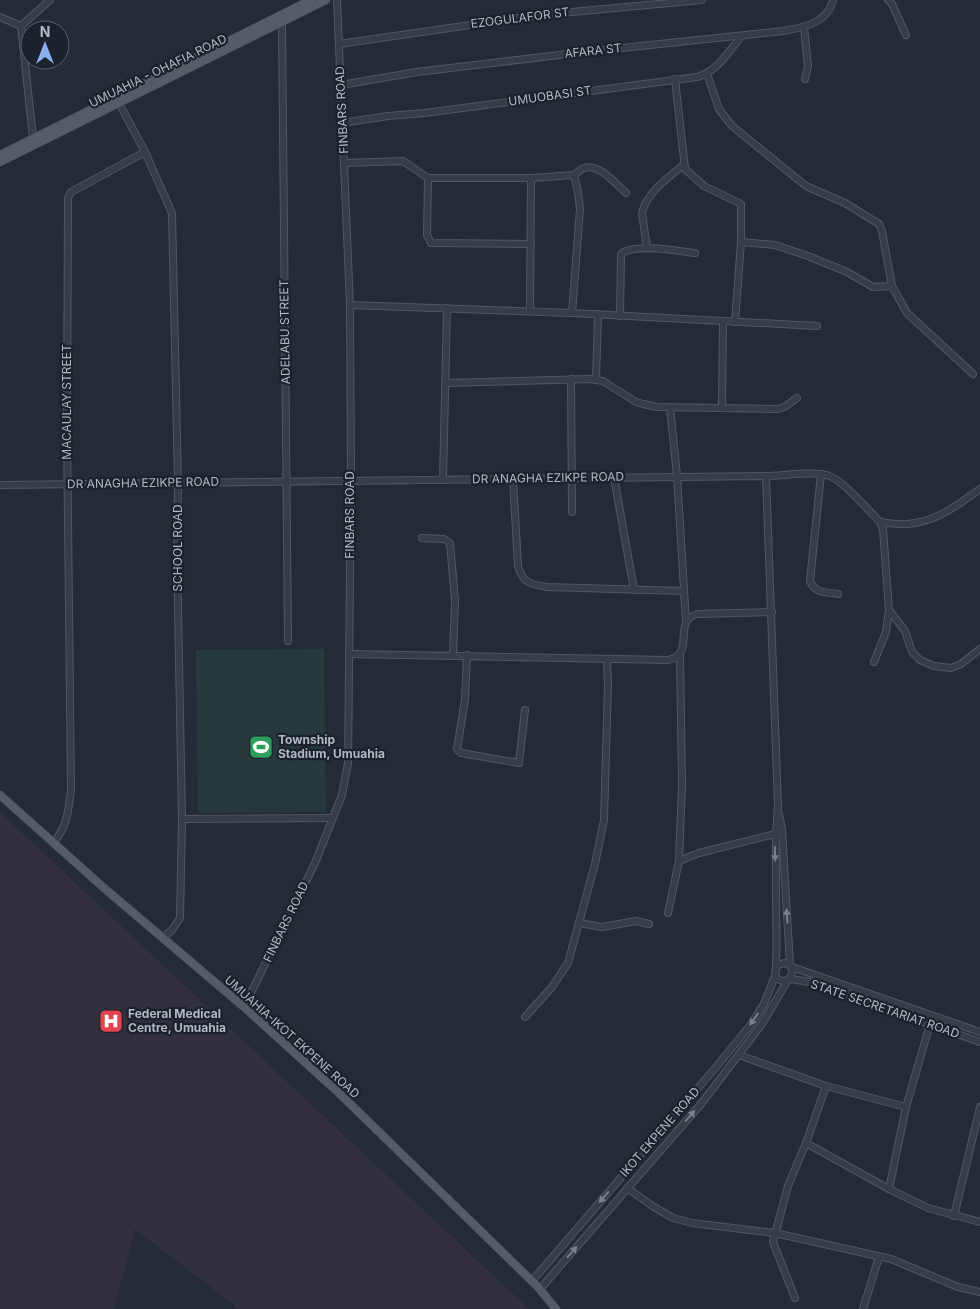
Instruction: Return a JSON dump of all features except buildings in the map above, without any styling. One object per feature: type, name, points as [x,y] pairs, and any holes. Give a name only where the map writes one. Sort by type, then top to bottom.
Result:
[{"type":"main road","name":"UMUAHIA - OHAFIA ROAD","points":[[0,155],[311,0]]},
{"type":"main road","name":"UMUAHIA - OHAFIA ROAD","points":[[0,162],[326,0]]},
{"type":"main road","name":"UMUAHIA-IKOT EKPENE ROAD","points":[[0,795],[244,1007],[339,1093],[532,1281],[556,1309]]},
{"type":"street","points":[[28,20],[50,0]]},
{"type":"street","name":"FINBARS ROAD","points":[[244,1007],[315,863],[342,795],[348,763],[351,481],[350,305],[337,0]]},
{"type":"street","name":"EZOGULAFOR ST","points":[[338,44],[539,14],[702,0]]},
{"type":"street","name":"AFARA ST","points":[[340,85],[417,72],[564,54],[742,36],[804,27],[821,18],[827,12],[833,0]]},
{"type":"street","points":[[888,0],[892,4],[906,35]]},
{"type":"street","points":[[0,17],[20,26]]},
{"type":"street","name":"ADELABU STREET","points":[[282,23],[288,641]]},
{"type":"street","points":[[804,27],[808,66],[805,79]]},
{"type":"street","points":[[742,36],[713,70],[707,74],[719,109],[732,126],[806,186],[845,203],[879,224],[892,286],[907,313],[973,374]]},
{"type":"street","points":[[26,70],[33,138]]},
{"type":"street","name":"UMUOBASI ST","points":[[342,123],[707,74]]},
{"type":"street","points":[[675,79],[683,165],[685,169],[704,186],[741,204],[742,242],[735,322]]},
{"type":"street","name":"SCHOOL ROAD","points":[[119,103],[145,152],[172,213],[178,483],[177,554],[182,819],[180,918],[172,930],[163,938]]},
{"type":"street","name":"MACAULAY STREET","points":[[53,843],[61,834],[66,822],[71,790],[67,420],[68,195],[145,152]]},
{"type":"street","points":[[344,163],[403,161],[428,178],[531,178],[574,175],[584,168],[592,168],[601,172],[626,192]]},
{"type":"street","points":[[646,248],[643,207],[657,188],[683,165]]},
{"type":"street","points":[[572,313],[580,209],[574,175]]},
{"type":"street","points":[[428,178],[427,235],[431,243],[531,244]]},
{"type":"street","points":[[530,311],[531,178]]},
{"type":"street","points":[[742,242],[775,245],[847,272],[873,287],[892,286]]},
{"type":"street","points":[[620,316],[622,254],[625,251],[646,248],[695,253]]},
{"type":"street","points":[[350,305],[598,314],[817,326]]},
{"type":"street","points":[[443,480],[447,308]]},
{"type":"street","points":[[596,380],[598,314]]},
{"type":"street","points":[[722,408],[723,322]]},
{"type":"street","points":[[571,379],[572,512]]},
{"type":"street","points":[[446,383],[596,380],[603,382],[636,402],[670,407],[778,408],[786,406],[797,398]]},
{"type":"street","points":[[668,913],[679,861],[682,784],[680,655],[687,618],[670,407]]},
{"type":"street","points":[[838,594],[817,591],[810,582],[821,474],[831,477],[840,483],[880,522],[883,530],[889,610],[886,632],[874,662]]},
{"type":"street","name":"DR ANAGHA EZIKPE ROAD","points":[[0,485],[821,474]]},
{"type":"street","points":[[540,1289],[701,1104],[739,1056],[777,1001],[793,971],[791,966],[782,829],[778,805],[766,476]]},
{"type":"street","points":[[614,478],[634,590]]},
{"type":"street","points":[[513,479],[518,566],[521,576],[527,582],[547,587],[684,591]]},
{"type":"street","points":[[880,522],[907,524],[931,520],[958,505],[980,488]]},
{"type":"street","points":[[422,538],[444,538],[450,543],[455,601],[453,655]]},
{"type":"street","points":[[889,610],[905,631],[912,652],[920,660],[934,666],[951,668],[961,664],[980,649]]},
{"type":"street","points":[[687,618],[698,614],[772,612]]},
{"type":"street","points":[[349,654],[607,660],[668,660],[680,655]]},
{"type":"street","points":[[467,656],[465,700],[456,750],[519,763],[524,710]]},
{"type":"street","points":[[525,1018],[552,987],[568,963],[604,820],[607,660]]},
{"type":"street","points":[[778,805],[775,834],[777,924],[775,976],[781,981],[789,979]]},
{"type":"street","points":[[182,819],[332,818]]},
{"type":"street","points":[[679,861],[699,852],[775,834]]},
{"type":"street","points":[[579,923],[602,927],[636,921],[649,924]]},
{"type":"street","points":[[776,968],[780,964],[791,966],[980,1032]]},
{"type":"street","name":"IKOT EKPENE ROAD","points":[[532,1281],[752,1023],[764,1004],[775,976]]},
{"type":"street","name":"STATE SECRETARIAT ROAD","points":[[789,979],[810,982],[980,1042]]},
{"type":"street","points":[[888,1189],[906,1107],[930,1024]]},
{"type":"street","points":[[739,1056],[826,1086],[906,1107]]},
{"type":"street","points":[[795,1298],[772,1242],[788,1186],[806,1143],[826,1086]]},
{"type":"street","points":[[954,1216],[977,1132],[980,1107]]},
{"type":"street","points":[[806,1143],[888,1189],[928,1208],[980,1222]]},
{"type":"street","points":[[627,1188],[673,1218],[692,1223],[775,1233],[891,1259],[958,1287],[980,1292]]},
{"type":"street","points":[[863,1309],[880,1257]]},
{"type":"shaded area","name":"Township Stadium, Umuahia","points":[[324,649],[326,812],[198,813],[196,650]]},
{"type":"shaded area","name":"Federal Medical Centre, Umuahia","points":[[0,812],[529,1309],[239,1309],[135,1229],[114,1309],[0,1309]]},
{"type":"place","name":"Township Stadium, Umuahia","points":[[261,747]]},
{"type":"place","name":"Federal Medical Centre, Umuahia","points":[[111,1021]]}]
